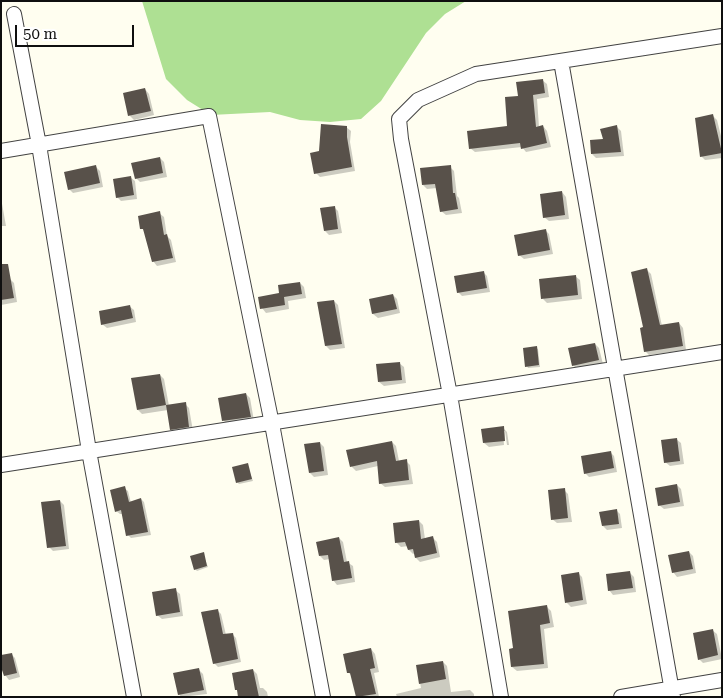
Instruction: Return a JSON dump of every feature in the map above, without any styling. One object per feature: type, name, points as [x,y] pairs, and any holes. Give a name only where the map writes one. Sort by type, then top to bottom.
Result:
[{"type":"street","points":[[14,14],[39,145],[89,451],[134,697]]},
{"type":"street","points":[[500,697],[450,395],[401,139],[399,119],[418,100],[476,74],[722,36]]},
{"type":"street","points":[[561,61],[672,693]]},
{"type":"street","points":[[1,151],[209,116],[272,424],[323,697]]},
{"type":"street","points":[[1,465],[722,352]]},
{"type":"street","points":[[622,697],[672,693],[722,680]]},
{"type":"green space","points":[[142,1],[466,1],[445,14],[426,33],[381,101],[361,119],[330,122],[300,120],[270,112],[211,115],[187,100],[166,79]]},
{"type":"building","points":[[543,79],[545,93],[533,95],[536,127],[543,125],[547,143],[521,149],[520,143],[469,149],[467,131],[507,126],[505,97],[518,96],[516,82]]},
{"type":"building","points":[[145,88],[151,111],[128,116],[123,93]]},
{"type":"building","points":[[713,114],[722,153],[700,157],[695,118]]},
{"type":"building","points":[[321,124],[347,126],[352,167],[314,174],[310,153],[319,151]]},
{"type":"building","points":[[617,125],[621,152],[591,154],[590,140],[603,139],[600,129]]},
{"type":"building","points":[[160,157],[163,173],[135,179],[131,163]]},
{"type":"building","points":[[96,165],[100,183],[68,190],[64,172]]},
{"type":"building","points":[[451,165],[453,193],[455,193],[458,209],[440,212],[435,184],[422,185],[420,168]]},
{"type":"building","points":[[131,176],[134,195],[116,198],[113,179]]},
{"type":"building","points":[[562,191],[565,215],[543,218],[540,194]]},
{"type":"building","points":[[335,206],[338,229],[324,231],[320,208]]},
{"type":"building","points":[[160,211],[164,235],[167,234],[173,258],[152,262],[143,229],[140,229],[138,216]]},
{"type":"building","points":[[546,229],[550,250],[518,256],[514,235]]},
{"type":"building","points":[[1,264],[8,264],[14,298],[1,300]]},
{"type":"building","points":[[647,268],[660,325],[679,322],[683,346],[644,352],[640,328],[643,327],[631,272]]},
{"type":"building","points":[[484,271],[487,288],[457,293],[454,276]]},
{"type":"building","points":[[576,275],[578,295],[541,299],[539,279]]},
{"type":"building","points":[[300,282],[302,294],[284,297],[285,305],[260,309],[258,297],[279,293],[278,285]]},
{"type":"building","points":[[393,294],[397,309],[372,314],[369,299]]},
{"type":"building","points":[[334,300],[342,344],[325,346],[317,302]]},
{"type":"building","points":[[130,305],[133,318],[101,325],[99,311]]},
{"type":"building","points":[[595,343],[599,360],[572,366],[568,348]]},
{"type":"building","points":[[537,346],[539,365],[525,367],[523,348]]},
{"type":"building","points":[[400,362],[402,380],[378,382],[376,364]]},
{"type":"building","points":[[160,374],[166,405],[137,410],[131,378]]},
{"type":"building","points":[[246,393],[251,417],[222,421],[218,398]]},
{"type":"building","points":[[186,402],[189,427],[170,430],[166,405]]},
{"type":"building","points":[[504,426],[505,441],[483,443],[481,429]]},
{"type":"building","points":[[677,438],[680,461],[664,463],[661,440]]},
{"type":"building","points":[[392,441],[396,461],[407,459],[409,480],[379,484],[377,461],[350,467],[346,450]]},
{"type":"building","points":[[320,442],[324,471],[309,473],[304,444]]},
{"type":"building","points":[[611,451],[614,468],[584,474],[581,456]]},
{"type":"building","points":[[248,463],[252,479],[236,483],[232,467]]},
{"type":"building","points":[[677,484],[680,502],[658,506],[655,488]]},
{"type":"building","points":[[125,486],[129,502],[141,498],[148,532],[126,536],[121,510],[115,512],[110,490]]},
{"type":"building","points":[[565,488],[568,518],[551,520],[548,490]]},
{"type":"building","points":[[60,500],[66,546],[47,548],[41,502]]},
{"type":"building","points":[[617,509],[619,524],[602,526],[599,512]]},
{"type":"building","points":[[419,520],[421,539],[433,536],[437,553],[415,558],[413,549],[408,550],[405,542],[395,543],[393,523]]},
{"type":"building","points":[[339,537],[344,562],[349,561],[352,578],[332,581],[328,555],[319,556],[316,542]]},
{"type":"building","points":[[689,551],[693,569],[672,573],[668,555]]},
{"type":"building","points":[[204,552],[207,566],[194,570],[190,556]]},
{"type":"building","points":[[630,571],[633,588],[608,591],[606,574]]},
{"type":"building","points":[[579,572],[583,600],[565,603],[561,575]]},
{"type":"building","points":[[176,588],[180,612],[156,616],[152,592]]},
{"type":"building","points":[[547,605],[550,623],[540,625],[544,664],[511,667],[509,649],[513,648],[508,611]]},
{"type":"building","points":[[218,609],[223,634],[233,633],[238,659],[213,664],[201,612]]},
{"type":"building","points":[[713,629],[718,655],[698,660],[693,633]]},
{"type":"building","points":[[371,648],[375,668],[370,669],[376,694],[356,697],[350,673],[347,673],[343,654]]},
{"type":"building","points":[[12,653],[17,673],[4,676],[1,667],[1,655]]},
{"type":"building","points":[[443,661],[446,679],[419,684],[416,665]]},
{"type":"building","points":[[199,668],[204,690],[178,695],[173,673]]},
{"type":"building","points":[[253,669],[259,697],[238,697],[232,673]]}]
